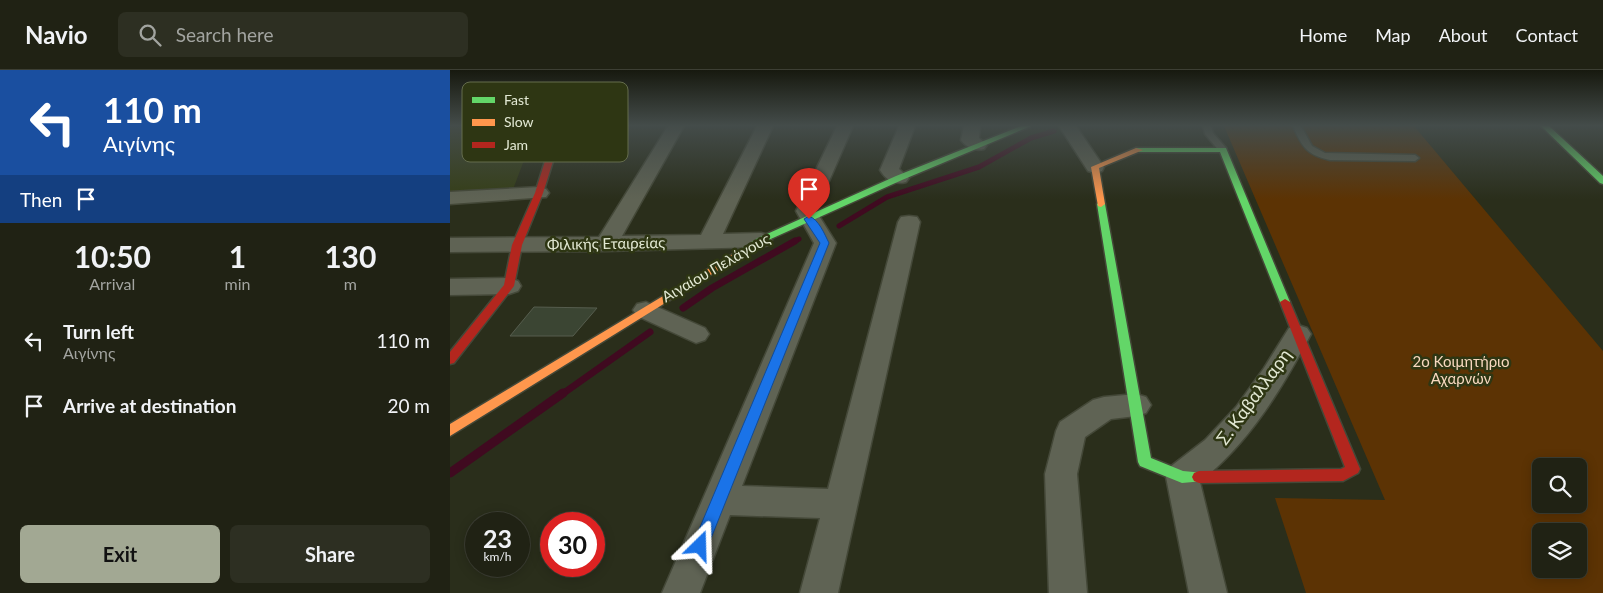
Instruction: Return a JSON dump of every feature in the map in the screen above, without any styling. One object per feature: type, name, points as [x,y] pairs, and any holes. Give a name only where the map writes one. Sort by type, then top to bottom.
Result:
[{"type":"street","points":[[606,244],[662,150]]},
{"type":"street","points":[[709,241],[753,150]]},
{"type":"street","points":[[681,593],[825,243],[817,228],[809,219],[806,211],[834,150]]},
{"type":"street","points":[[897,150],[889,170],[898,178]]},
{"type":"street","name":"Αιγαίου Πελάγους","points":[[450,431],[761,240],[898,178],[965,150]]},
{"type":"street","points":[[1084,150],[1095,167],[1145,462],[1182,476],[1343,475],[1353,470],[1223,150]]},
{"type":"street","points":[[1095,167],[1138,150]]},
{"type":"street","points":[[1571,150],[1603,181]]},
{"type":"street","points":[[450,360],[509,286],[517,245],[539,193],[549,162]]},
{"type":"street","points":[[450,198],[539,193]]},
{"type":"street","points":[[818,593],[909,222]]},
{"type":"street","name":"Φιλικής Εταιρείας","points":[[450,245],[606,244],[761,240]]},
{"type":"street","points":[[450,287],[509,286]]},
{"type":"street","points":[[646,310],[696,334]]},
{"type":"street","name":"Σ. Καβαλλαρη","points":[[1182,476],[1228,437],[1279,368],[1298,334]]},
{"type":"street","points":[[1068,593],[1061,474],[1071,431],[1104,408],[1136,405]]},
{"type":"street","points":[[1182,476],[1208,593]]},
{"type":"street","points":[[719,500],[841,504]]},
{"type":"lane","points":[[1312,150],[1317,155],[1330,157],[1415,158]]},
{"type":"shaded area","points":[[450,150],[462,150],[462,162],[523,162],[512,192],[450,194]]},
{"type":"green space","name":"2ο Κοιμητήριο Αχαρνών","points":[[1235,150],[1435,150],[1603,351],[1603,593],[1306,593],[1275,498],[1385,500]]},
{"type":"building","points":[[534,307],[597,308],[573,336],[510,336]]},
{"type":"waterway","points":[[839,226],[887,197],[979,167],[1009,150]]},
{"type":"waterway","points":[[792,243],[799,239]]},
{"type":"waterway","points":[[683,308],[712,288],[795,241]]},
{"type":"waterway","points":[[561,395],[650,332]]},
{"type":"waterway","points":[[450,473],[563,393]]},
{"type":"traffic: fast","points":[[743,251],[761,240],[899,178],[967,150]]},
{"type":"traffic: fast","points":[[1223,150],[1285,302]]},
{"type":"traffic: fast","points":[[1571,150],[1603,181]]},
{"type":"traffic: fast","points":[[1101,204],[1145,462],[1182,477],[1199,477]]},
{"type":"traffic: slow","points":[[1101,204],[1095,167],[1138,150]]},
{"type":"traffic: slow","points":[[450,431],[743,251]]},
{"type":"traffic: jam","points":[[450,360],[509,286],[517,245],[539,193],[549,162]]},
{"type":"traffic: jam","points":[[1199,477],[1343,475],[1353,469],[1285,302]]},
{"type":"route","points":[[700,546],[825,243],[817,228],[809,219]]}]
